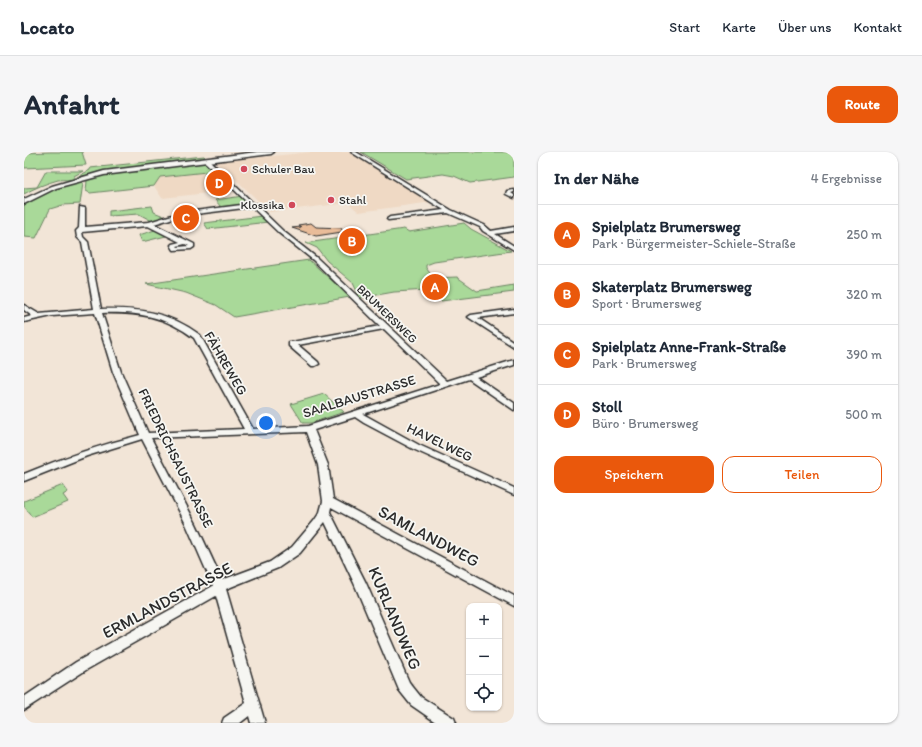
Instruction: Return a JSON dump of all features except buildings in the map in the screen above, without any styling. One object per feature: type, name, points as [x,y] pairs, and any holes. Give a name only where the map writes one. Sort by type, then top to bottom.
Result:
[{"type":"street","points":[[24,202],[54,187],[95,175],[271,152]]},
{"type":"street","points":[[353,152],[449,211],[482,226],[490,233],[513,246]]},
{"type":"street","name":"BRUMERSWEG","points":[[206,160],[255,205],[281,232],[314,259],[445,384]]},
{"type":"street","points":[[504,189],[512,192],[508,194],[514,197]]},
{"type":"street","points":[[82,229],[149,224],[183,214],[255,205]]},
{"type":"street","name":"FRIEDRICHSAUSTRASSE","points":[[82,208],[82,229],[79,231],[80,238],[85,242],[98,311],[117,372],[145,436],[191,524],[220,588],[258,723]]},
{"type":"street","points":[[390,218],[449,211]]},
{"type":"street","points":[[149,224],[186,242]]},
{"type":"street","points":[[490,233],[514,229]]},
{"type":"street","points":[[24,307],[37,316]]},
{"type":"street","name":"FÄHREWEG","points":[[24,320],[37,316],[98,311],[130,311],[160,316],[189,329],[205,348],[249,430]]},
{"type":"street","points":[[514,311],[471,317],[478,323],[514,344]]},
{"type":"street","points":[[315,364],[298,351],[310,348],[312,341],[385,327]]},
{"type":"street","name":"SAALBAUSTRASSE","points":[[24,478],[75,457],[145,436],[249,430],[309,429],[514,362]]},
{"type":"street","points":[[469,376],[514,407]]},
{"type":"street","name":"HAVELWEG","points":[[356,414],[416,447],[514,492]]},
{"type":"street","points":[[309,429],[323,465],[326,507]]},
{"type":"street","name":"ERMLANDSTRASSE","points":[[24,704],[81,666],[197,602],[227,583],[259,572],[286,558],[312,533],[326,507]]},
{"type":"street","name":"SAMLANDWEG","points":[[326,507],[513,598]]},
{"type":"street","name":"KURLANDWEG","points":[[326,507],[404,686],[416,701],[449,723]]},
{"type":"street","points":[[229,723],[253,705]]},
{"type":"shaded area","points":[[311,152],[351,152],[432,202],[359,212],[348,203],[270,212],[229,173],[215,162]]},
{"type":"shaded area","points":[[216,171],[236,190],[162,198],[154,186],[160,177]]},
{"type":"green space","points":[[82,152],[86,165],[24,168],[24,153]]},
{"type":"green space","points":[[361,152],[514,152],[514,177],[470,183],[454,176],[443,174],[406,179]]},
{"type":"green space","points":[[204,156],[206,158],[122,169],[77,177],[90,170],[90,168]]},
{"type":"green space","points":[[201,162],[207,164],[216,171],[160,177],[154,186],[90,193],[86,191],[87,181],[85,180],[99,175]]},
{"type":"green space","points":[[46,171],[83,171],[74,176],[74,179],[54,181],[24,194],[24,188],[37,187]]},
{"type":"green space","points":[[80,180],[83,183],[80,204],[63,205],[50,209],[36,238],[24,237],[24,205],[56,189]]},
{"type":"green space","points":[[243,196],[248,204],[221,207],[215,200]]},
{"type":"green space","points":[[152,206],[154,212],[166,217],[152,221],[139,214],[109,216],[109,211]]},
{"type":"green space","points":[[262,216],[268,222],[208,229],[204,223]]},
{"type":"green space","points":[[464,223],[471,229],[511,251],[434,262],[426,265],[426,268],[433,277],[432,278],[457,277],[477,291],[514,285],[514,292],[441,301],[428,290],[394,292],[360,298],[353,283],[327,261],[317,248],[306,243],[404,229],[409,232]]},
{"type":"green space","points":[[155,230],[166,236],[142,242],[139,235]]},
{"type":"green space","points":[[309,260],[350,297],[234,317],[216,305],[186,293],[146,284]]},
{"type":"green space","points":[[324,394],[344,412],[311,423],[303,423],[291,404]]},
{"type":"green space","points":[[63,485],[68,492],[63,495],[68,502],[32,517],[24,506],[24,501]]},
{"type":"place","name":"Schuler Bau","points":[[244,169]]},
{"type":"place","name":"Stoll","points":[[219,183]]},
{"type":"place","name":"Stahl","points":[[331,200]]},
{"type":"place","name":"Klossika","points":[[292,205]]},
{"type":"place","name":"Spielplatz Anne-Frank-Straße","points":[[186,218]]},
{"type":"place","name":"Skaterplatz Brumersweg","points":[[352,241]]},
{"type":"place","name":"Spielplatz Brumersweg","points":[[435,287]]}]
